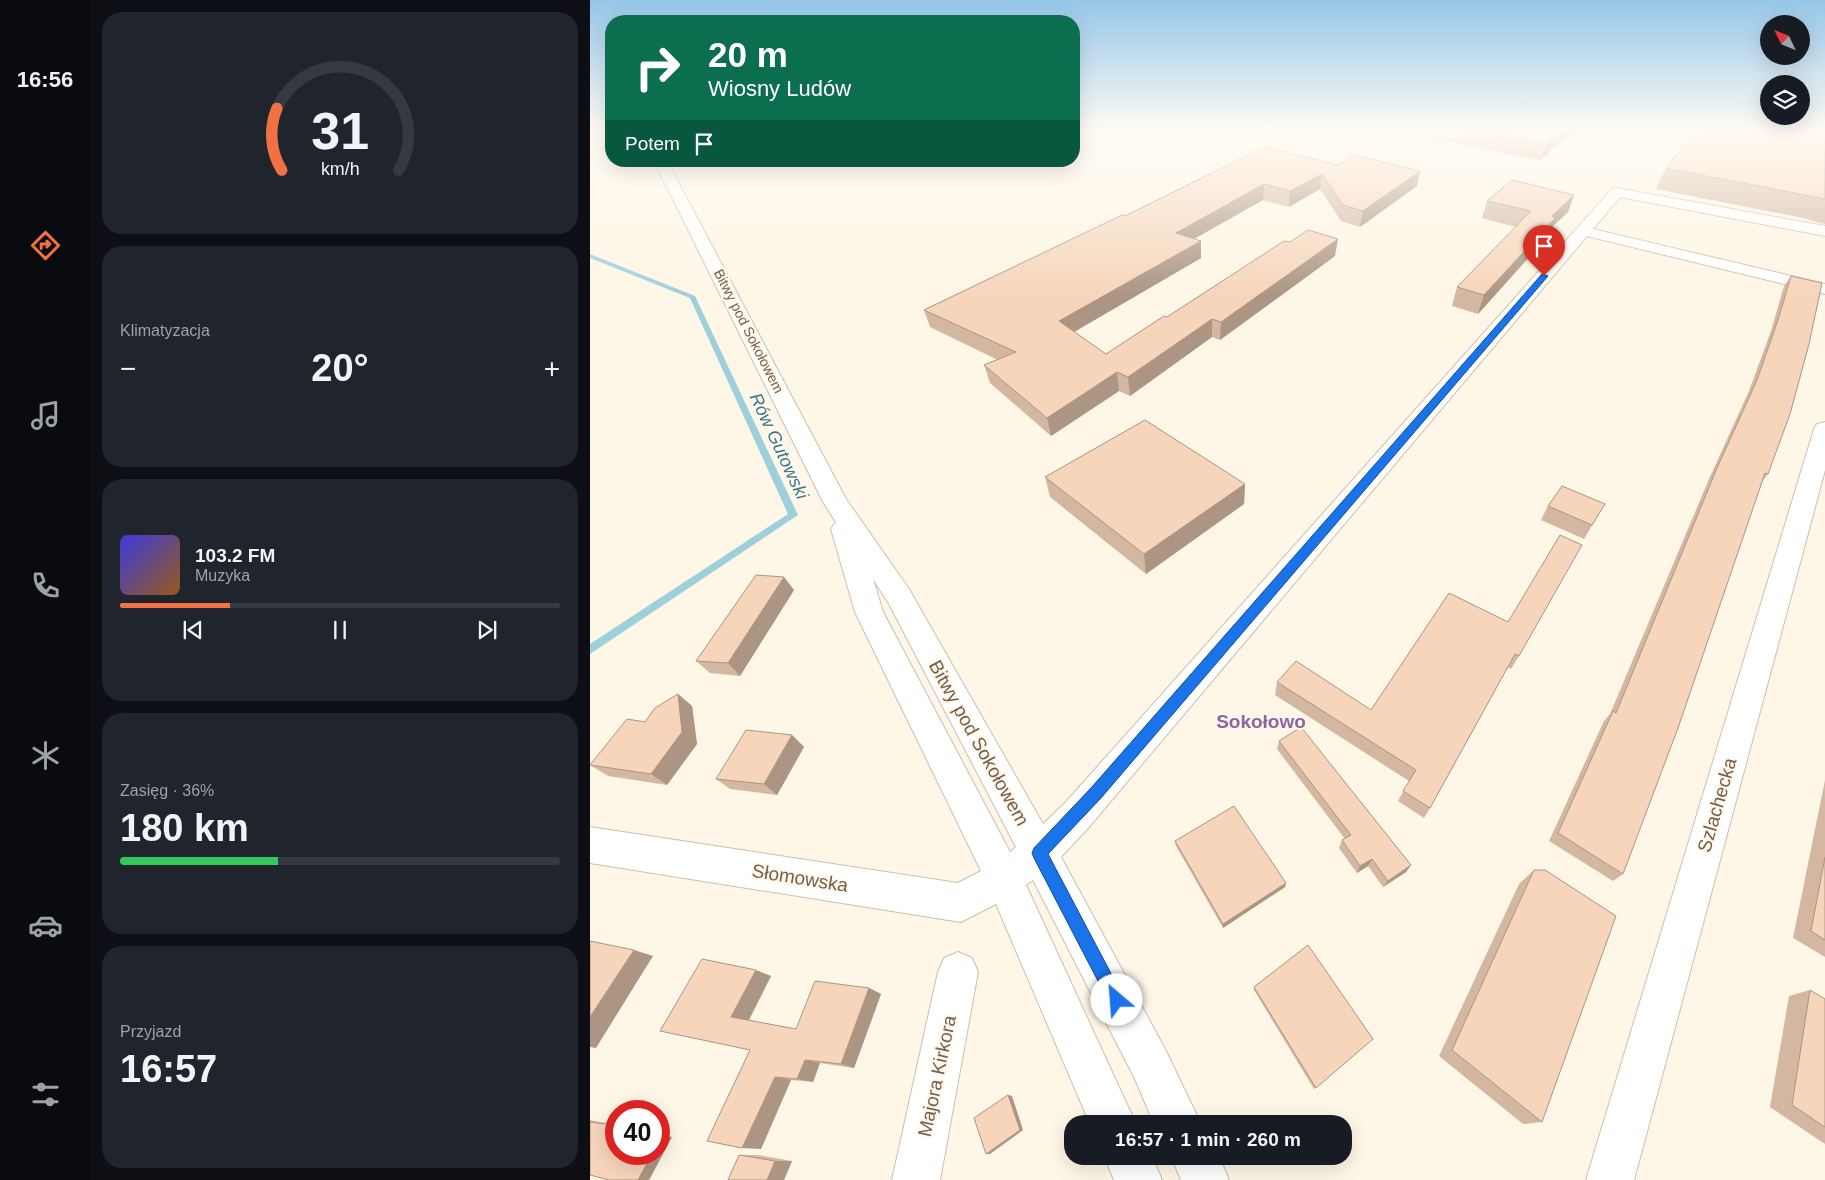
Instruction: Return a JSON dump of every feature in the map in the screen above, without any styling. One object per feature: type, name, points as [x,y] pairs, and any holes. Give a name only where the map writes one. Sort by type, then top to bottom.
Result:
[{"type":"street","name":"Bitwy pod Sokołowem","points":[[672,185],[835,502],[899,597],[1039,853],[1150,1064],[1174,1115]]},
{"type":"street","name":"Słomowska","points":[[595,853],[961,903],[1004,879],[1039,853],[1096,793],[1617,192],[1825,231]]},
{"type":"street","points":[[1583,231],[1825,288]]},
{"type":"street","name":"Szlachecka","points":[[1610,1180],[1825,430]]},
{"type":"street","name":"Bitwy pod Sokołowem","points":[[835,502],[869,612],[1004,879],[1109,1115]]},
{"type":"street","name":"Majora Kirkora","points":[[916,1180],[958,972]]},
{"type":"street","points":[[1131,1165],[1138,1180]]},
{"type":"street","points":[[1198,1165],[1205,1180]]},
{"type":"building","points":[[1187,185],[1262,185],[1176,233],[1201,241],[1059,321],[1106,354],[1284,241],[1290,242],[1308,230],[1338,239],[1221,322],[1212,319],[1128,377],[1117,372],[1047,418],[984,365],[1016,352],[924,310],[1122,215],[1125,216]]},
{"type":"building","points":[[1268,185],[1301,185],[1290,191]]},
{"type":"building","points":[[1329,185],[1400,185],[1363,211],[1343,205]]},
{"type":"building","points":[[1506,185],[1533,185],[1574,195],[1552,216],[1555,218],[1484,295],[1457,287],[1531,211],[1487,201]]},
{"type":"building","points":[[1754,185],[1825,185],[1825,199]]},
{"type":"building","points":[[1791,276],[1822,283],[1809,344],[1790,414],[1768,474],[1765,473],[1678,728],[1623,874],[1558,833],[1613,711],[1616,713],[1717,468],[1757,380]]},
{"type":"building","points":[[1145,420],[1245,484],[1144,554],[1045,477]]},
{"type":"building","points":[[1562,486],[1605,504],[1592,525],[1548,506]]},
{"type":"building","points":[[1560,535],[1582,545],[1519,656],[1515,654],[1430,808],[1403,791],[1416,770],[1277,682],[1296,661],[1371,710],[1449,593],[1508,622]]},
{"type":"building","points":[[756,575],[784,577],[728,663],[696,661]]},
{"type":"building","points":[[678,694],[682,732],[651,774],[590,765],[627,719],[645,722],[655,708]]},
{"type":"building","points":[[1301,727],[1411,865],[1388,881],[1372,859],[1360,866],[1342,840],[1351,835],[1279,741]]},
{"type":"building","points":[[746,730],[792,735],[764,784],[716,779]]},
{"type":"building","points":[[1234,806],[1286,883],[1223,924],[1175,841]]},
{"type":"building","points":[[1825,857],[1825,940],[1811,931]]},
{"type":"building","points":[[1534,870],[1545,870],[1616,916],[1542,1122],[1452,1050]]},
{"type":"building","points":[[590,941],[634,950],[590,1017]]},
{"type":"building","points":[[1308,945],[1373,1039],[1316,1088],[1254,987]]},
{"type":"building","points":[[702,959],[756,970],[731,1017],[796,1029],[815,981],[869,988],[841,1064],[805,1060],[797,1079],[775,1077],[742,1148],[707,1141],[750,1050],[660,1031]]},
{"type":"building","points":[[1810,990],[1825,999],[1825,1127],[1792,1105]]},
{"type":"building","points":[[1008,1095],[1020,1130],[986,1154],[974,1118]]},
{"type":"building","points":[[590,1122],[605,1123],[605,1165],[646,1165],[638,1180],[609,1180],[590,1175]]},
{"type":"building","points":[[739,1155],[775,1161],[767,1180],[728,1180]]},
{"type":"waterway","name":"Rów Gutowski","points":[[590,256],[693,297],[793,515],[590,650]]},
{"type":"district","name":"Sokołowo","points":[[1261,721]]},
{"type":"route","points":[[1117,1000],[1039,853],[1077,815],[1544,276]]}]
